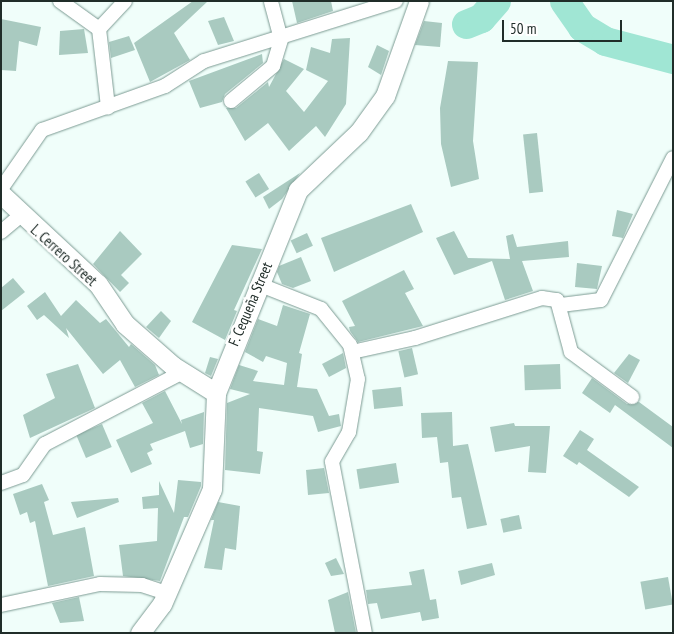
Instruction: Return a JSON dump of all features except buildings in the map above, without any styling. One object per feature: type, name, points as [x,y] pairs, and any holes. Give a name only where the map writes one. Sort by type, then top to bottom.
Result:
[{"type":"street","points":[[60,1],[98,29],[108,107]]},
{"type":"street","points":[[98,29],[125,1]]},
{"type":"street","points":[[231,101],[273,66],[281,39],[271,1]]},
{"type":"street","points":[[1,189],[42,130],[165,86],[204,61],[281,39],[396,1]]},
{"type":"street","name":"F. Cequeña Street","points":[[140,633],[167,593],[212,490],[216,393],[258,284],[298,190],[359,132],[385,96],[420,1]]},
{"type":"street","points":[[561,305],[601,300],[673,158]]},
{"type":"street","name":"L. Cerrero Street","points":[[1,194],[20,216],[98,284],[126,324],[183,372],[216,393]]},
{"type":"street","points":[[1,232],[20,216]]},
{"type":"street","points":[[258,284],[321,308],[352,352],[358,379],[351,423],[332,462],[365,633]]},
{"type":"street","points":[[352,352],[415,338],[542,298],[557,300],[561,305],[570,352],[632,397]]},
{"type":"street","points":[[1,483],[22,475],[45,444],[183,372]]},
{"type":"street","points":[[1,606],[100,584],[142,585],[167,593]]},
{"type":"waterway","points":[[466,24],[481,18],[496,1]]},
{"type":"waterway","points":[[564,1],[582,27],[605,41],[673,59]]}]
